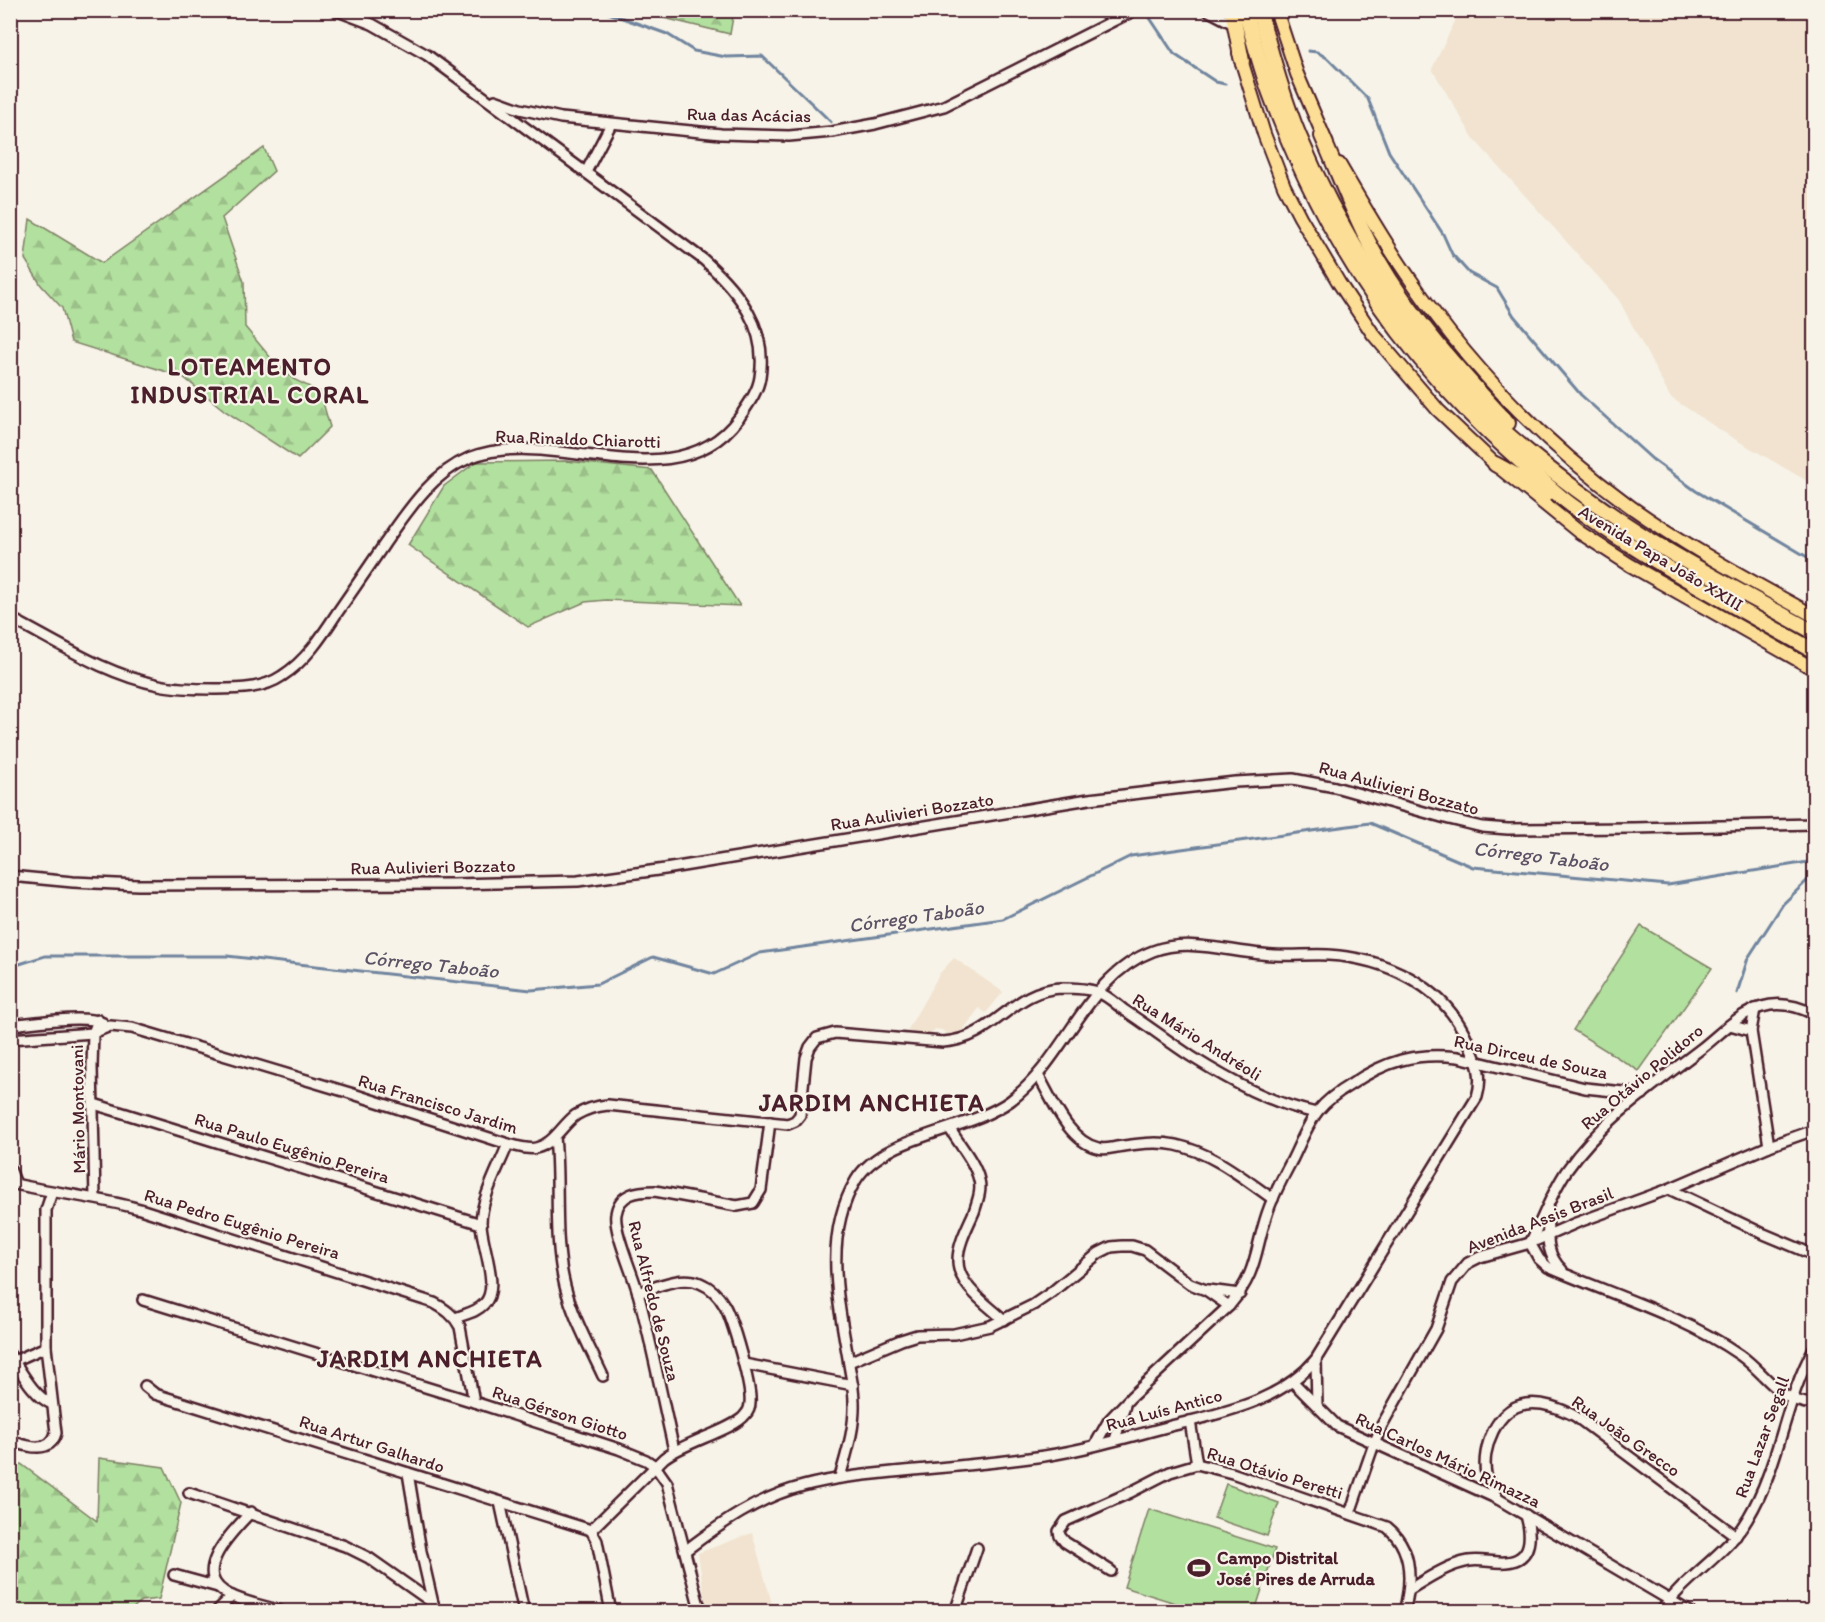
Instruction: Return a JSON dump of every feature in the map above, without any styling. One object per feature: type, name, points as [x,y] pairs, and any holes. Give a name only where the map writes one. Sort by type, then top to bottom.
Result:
[{"type":"highway","name":"Avenida Papa João XXIII","points":[[1245,10],[1270,92],[1298,161],[1326,218],[1372,297],[1449,394],[1496,440],[1571,505],[1669,569],[1815,651]]},
{"type":"highway","name":"Avenida Papa João XXIII","points":[[1259,10],[1278,77],[1299,135],[1336,215],[1402,317],[1458,386],[1496,423],[1551,469],[1645,536],[1815,632]]},
{"type":"highway","points":[[1230,14],[1242,61]]},
{"type":"highway","points":[[1322,136],[1350,202],[1378,259],[1412,312],[1465,377],[1551,469]]},
{"type":"highway","points":[[1495,464],[1571,505]]},
{"type":"main road","name":"Avenida Papa João XXIII","points":[[1276,10],[1297,74],[1322,136],[1408,277],[1473,361],[1537,429],[1631,506],[1710,557],[1815,616]]},
{"type":"main road","name":"Avenida Papa João XXIII","points":[[1242,61],[1264,134],[1284,186],[1300,216],[1339,283],[1373,334],[1438,410],[1495,464],[1580,532],[1630,565],[1815,669]]},
{"type":"street","name":"Rua Rinaldo Chiarotti","points":[[10,618],[113,671],[161,685],[235,689],[264,685],[282,677],[316,644],[406,513],[427,489],[467,458],[486,452],[512,449],[626,460],[650,460],[679,456],[709,445],[732,428],[748,405],[759,382],[762,362],[760,341],[753,318],[725,279],[704,260],[426,55],[372,24],[335,10]]},
{"type":"street","name":"Rua das Acácias","points":[[484,96],[540,114],[610,124],[721,134],[789,136],[832,132],[875,124],[944,106],[1135,10]]},
{"type":"street","points":[[1207,10],[1230,14]]},
{"type":"street","points":[[586,172],[610,124]]},
{"type":"street","name":"Rua Aulivieri Bozzato","points":[[10,876],[138,885],[453,884],[578,881],[677,867],[1089,799],[1235,782],[1293,779],[1335,786],[1482,827],[1508,829],[1634,828],[1815,824]]},
{"type":"street","points":[[840,1477],[852,1435],[854,1418],[853,1385],[837,1293],[835,1260],[836,1240],[845,1201],[862,1170],[886,1152],[992,1112],[1011,1100],[1038,1075],[1098,992],[1117,970],[1153,951],[1169,947],[1205,946],[1277,956],[1348,957],[1399,971],[1433,993],[1452,1013],[1464,1032],[1478,1064]]},
{"type":"street","name":"Rua Francisco Jardim","points":[[98,1020],[110,1026],[146,1031],[508,1144],[536,1149],[555,1137],[576,1115],[608,1105],[788,1124],[795,1121],[803,1107],[806,1058],[810,1047],[817,1038],[826,1034],[956,1041],[985,1029],[1032,994],[1062,988],[1098,992]]},
{"type":"street","name":"Rua Mário Andréoli","points":[[1098,992],[1240,1086],[1274,1101],[1316,1113]]},
{"type":"street","name":"Rua Otávio Polidoro","points":[[1530,1243],[1556,1188],[1568,1169],[1608,1124],[1643,1094],[1730,1025],[1755,1009],[1776,1004],[1797,1007],[1815,1014]]},
{"type":"street","points":[[1755,1009],[1751,1031],[1768,1146]]},
{"type":"street","points":[[10,1026],[98,1020]]},
{"type":"street","name":"Mário Montovani","points":[[95,1198],[93,1033],[98,1020]]},
{"type":"street","points":[[1730,1025],[1751,1031]]},
{"type":"street","points":[[10,1039],[93,1033],[110,1026]]},
{"type":"street","name":"Rua Dirceu de Souza","points":[[1095,1445],[1109,1420],[1240,1294],[1253,1271],[1272,1199],[1316,1113],[1326,1102],[1365,1075],[1376,1068],[1405,1058],[1439,1055],[1585,1088],[1643,1094]]},
{"type":"street","name":"Rua Luís Antico","points":[[685,1551],[729,1519],[759,1503],[802,1486],[840,1477],[1030,1458],[1095,1445],[1190,1421],[1271,1396],[1293,1382],[1316,1359],[1477,1097],[1481,1085],[1478,1064]]},
{"type":"street","points":[[1038,1075],[1065,1122],[1078,1137],[1088,1144],[1101,1149],[1161,1143],[1178,1145],[1210,1158],[1237,1173],[1272,1199]]},
{"type":"street","name":"Rua Paulo Eugênio Pereira","points":[[94,1104],[481,1224]]},
{"type":"street","name":"Rua Alfredo de Souza","points":[[674,1450],[638,1293],[615,1219],[616,1212],[621,1201],[634,1192],[649,1191],[737,1206],[753,1203],[761,1190],[770,1122]]},
{"type":"street","points":[[950,1128],[975,1168],[980,1182],[979,1198],[958,1259],[959,1271],[970,1288],[1004,1320]]},
{"type":"street","name":"Avenida Assis Brasil","points":[[1350,1513],[1374,1444],[1436,1329],[1449,1288],[1468,1263],[1480,1257],[1530,1243],[1576,1223],[1669,1189],[1768,1146],[1815,1130]]},
{"type":"street","points":[[555,1137],[564,1283],[577,1321],[603,1376]]},
{"type":"street","points":[[474,1402],[462,1335],[455,1318],[476,1310],[489,1298],[491,1286],[481,1224],[485,1201],[508,1144]]},
{"type":"street","points":[[10,1169],[13,1183]]},
{"type":"street","name":"Rua Pedro Eugênio Pereira","points":[[13,1183],[140,1209],[419,1297],[446,1310],[455,1318]]},
{"type":"street","points":[[38,1189],[46,1210]]},
{"type":"street","points":[[1669,1189],[1764,1234],[1815,1255]]},
{"type":"street","points":[[10,1441],[35,1447],[46,1446],[51,1444],[56,1433],[46,1347],[46,1210],[52,1192]]},
{"type":"street","name":"Rua Otávio Polidoro","points":[[1548,1204],[1548,1235],[1553,1261],[1565,1274]]},
{"type":"street","points":[[1530,1243],[1539,1259],[1548,1267],[1662,1314],[1711,1338],[1740,1355],[1776,1389],[1791,1399],[1815,1404]]},
{"type":"street","points":[[849,1362],[917,1335],[970,1332],[1004,1320],[1033,1305],[1099,1253],[1111,1247],[1132,1246],[1145,1250],[1190,1284],[1206,1290],[1240,1294]]},
{"type":"street","points":[[611,1611],[597,1541],[591,1530],[674,1450],[732,1425],[744,1417],[750,1402],[744,1364],[725,1307],[710,1289],[700,1283],[687,1280],[638,1293]]},
{"type":"street","points":[[1206,1290],[1229,1306]]},
{"type":"street","name":"Rua Gérson Giotto","points":[[143,1300],[619,1449],[655,1466]]},
{"type":"street","points":[[46,1347],[12,1358],[38,1394],[52,1404]]},
{"type":"street","name":"Rua Lazar Segall","points":[[1661,1611],[1736,1536],[1749,1518],[1778,1450],[1791,1399],[1815,1348]]},
{"type":"street","points":[[1316,1359],[1317,1406]]},
{"type":"street","points":[[744,1364],[853,1385]]},
{"type":"street","name":"Rua Carlos Mário Rimazza","points":[[1293,1382],[1337,1426],[1498,1498],[1690,1611]]},
{"type":"street","name":"Rua Artur Galhardo","points":[[145,1386],[155,1394],[591,1530]]},
{"type":"street","name":"Rua Dirceu de Souza","points":[[1115,1440],[1126,1403]]},
{"type":"street","name":"Rua João Grecco","points":[[1498,1498],[1486,1474],[1491,1434],[1509,1412],[1523,1404],[1539,1403],[1575,1416],[1736,1536]]},
{"type":"street","points":[[1190,1421],[1197,1464]]},
{"type":"street","name":"Rua Otávio Peretti","points":[[1111,1571],[1065,1542],[1060,1536],[1061,1525],[1129,1494],[1170,1472],[1197,1464],[1232,1473],[1387,1527],[1397,1535],[1407,1557],[1410,1589]]},
{"type":"street","points":[[655,1466],[669,1490],[698,1602],[703,1611]]},
{"type":"street","points":[[408,1473],[434,1607]]},
{"type":"street","points":[[189,1493],[321,1536],[369,1558],[434,1607]]},
{"type":"street","points":[[500,1502],[524,1611]]},
{"type":"street","points":[[218,1587],[212,1567],[217,1551],[251,1512]]},
{"type":"street","points":[[1404,1611],[1410,1589],[1453,1565],[1468,1561],[1508,1562],[1516,1559],[1528,1547],[1531,1538],[1526,1515]]},
{"type":"street","points":[[955,1611],[976,1548]]},
{"type":"street","points":[[174,1575],[218,1587],[232,1596],[284,1611]]},
{"type":"street","points":[[216,1611],[232,1596]]},
{"type":"shaded area","points":[[1460,11],[1814,11],[1814,485],[1728,435],[1670,397],[1619,300],[1474,139],[1432,69]]},
{"type":"shaded area","points":[[954,958],[1003,992],[986,1013],[979,1008],[961,1033],[949,1035],[942,1030],[935,1029],[931,1035],[907,1031],[940,973]]},
{"type":"shaded area","points":[[752,1533],[774,1611],[715,1611],[705,1600],[698,1553]]},
{"type":"green space","points":[[635,11],[734,11],[730,34]]},
{"type":"green space","points":[[264,148],[274,171],[222,218],[244,282],[245,327],[270,357],[293,379],[320,392],[330,427],[298,459],[225,411],[183,377],[71,342],[62,308],[41,285],[25,259],[30,219],[102,263]]},
{"type":"green space","points":[[566,461],[652,470],[740,606],[606,600],[585,602],[528,627],[408,545],[444,486],[476,462]]},
{"type":"green space","points":[[1641,926],[1712,968],[1639,1071],[1573,1030]]},
{"type":"green space","points":[[99,1458],[164,1467],[181,1503],[159,1599],[141,1601],[130,1611],[11,1611],[11,1460],[21,1464],[97,1521]]},
{"type":"green space","points":[[1226,1484],[1279,1503],[1267,1536],[1214,1518]]},
{"type":"green space","name":"Campo Distrital José Pires de Arruda","points":[[1149,1509],[1275,1549],[1255,1611],[1201,1611],[1124,1587]]},
{"type":"waterway","points":[[519,10],[534,13],[557,10]]},
{"type":"waterway","points":[[600,10],[667,34],[694,51],[726,57],[762,56],[831,122]]},
{"type":"waterway","points":[[1150,18],[1174,54],[1216,82],[1225,84]]},
{"type":"waterway","points":[[1308,51],[1317,52],[1327,58],[1368,99],[1389,152],[1443,234],[1452,254],[1469,273],[1497,288],[1514,316],[1581,395],[1652,459],[1696,491],[1814,561]]},
{"type":"waterway","name":"Córrego Taboão","points":[[10,967],[45,956],[227,956],[531,990],[598,984],[653,957],[714,974],[760,953],[1003,919],[1131,856],[1370,823],[1473,867],[1668,885],[1814,861]]},
{"type":"waterway","points":[[1737,993],[1748,958],[1783,904],[1814,874]]},
{"type":"place","name":"Campo Distrital José Pires de Arruda","points":[[1199,1568]]},
{"type":"district","name":"LOTEAMENTO INDUSTRIAL CORAL","points":[[250,380]]},
{"type":"district","name":"JARDIM ANCHIETA","points":[[872,1102]]},
{"type":"district","name":"JARDIM ANCHIETA","points":[[430,1358]]}]
